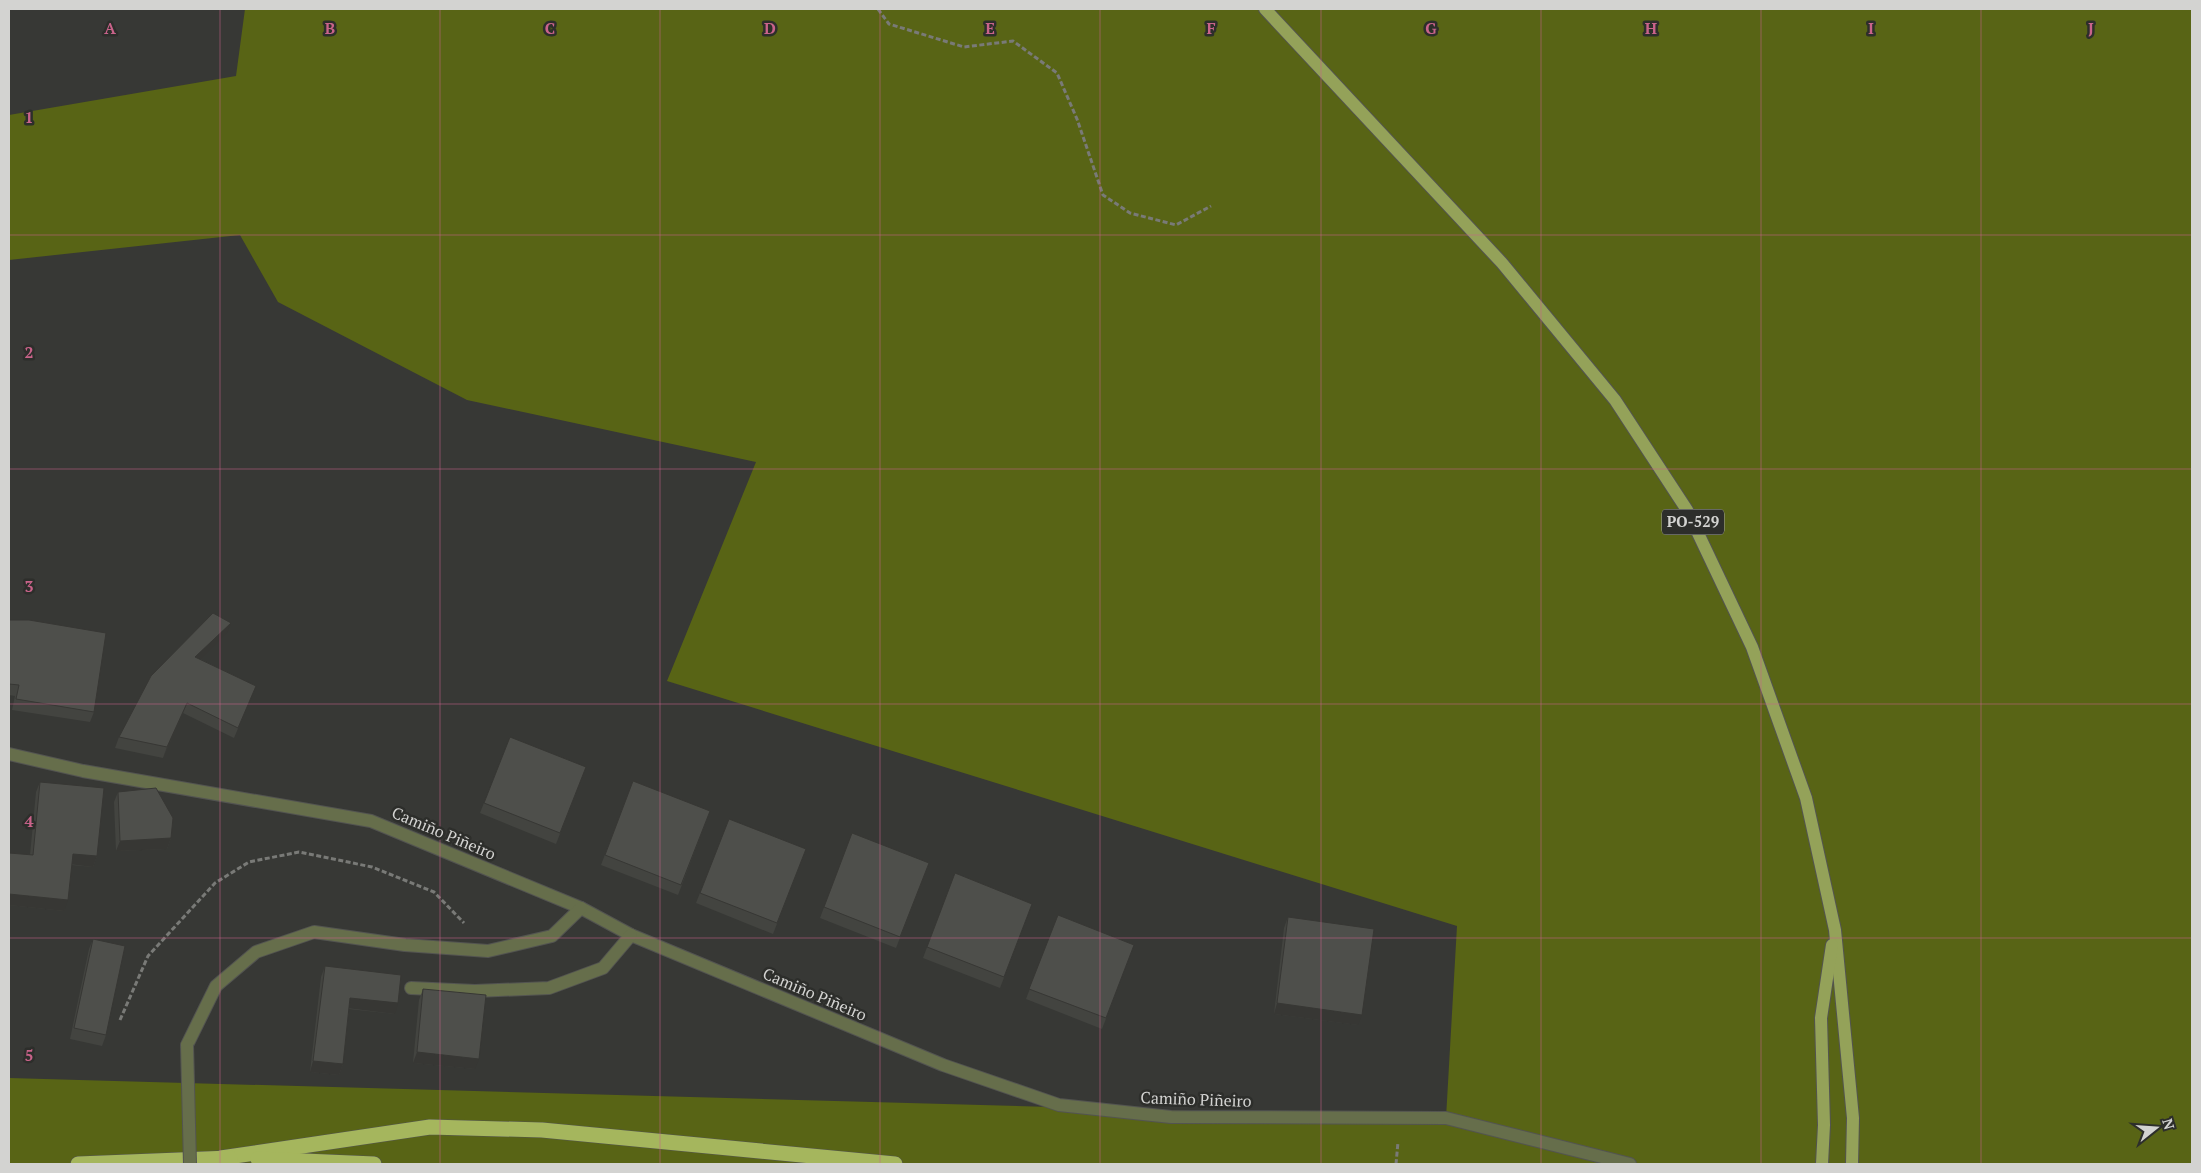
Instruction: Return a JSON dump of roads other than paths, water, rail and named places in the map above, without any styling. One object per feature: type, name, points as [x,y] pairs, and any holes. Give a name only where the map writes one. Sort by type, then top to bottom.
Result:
[{"type":"highway","points":[[221,1158],[430,1127],[542,1130],[895,1164]]},
{"type":"highway","points":[[78,1164],[221,1158],[374,1164]]},
{"type":"highway","points":[[221,1158],[251,1164]]},
{"type":"main road","name":"PO-529","points":[[1265,9],[1502,263],[1615,400],[1687,510],[1752,647],[1806,798],[1835,930],[1853,1118],[1852,1164]]},
{"type":"main road","points":[[1822,1164],[1824,1125],[1821,1018],[1835,930]]},
{"type":"street","name":"Camiño Piñeiro","points":[[9,754],[93,772],[371,820],[581,908],[631,935],[943,1065],[1059,1105],[1171,1117],[1446,1118],[1630,1164]]},
{"type":"street","points":[[190,1164],[188,1045],[216,986],[256,952],[314,932],[405,945],[488,951],[552,936],[581,908]]},
{"type":"street","points":[[411,988],[475,991],[549,988],[604,968],[631,935]]}]
